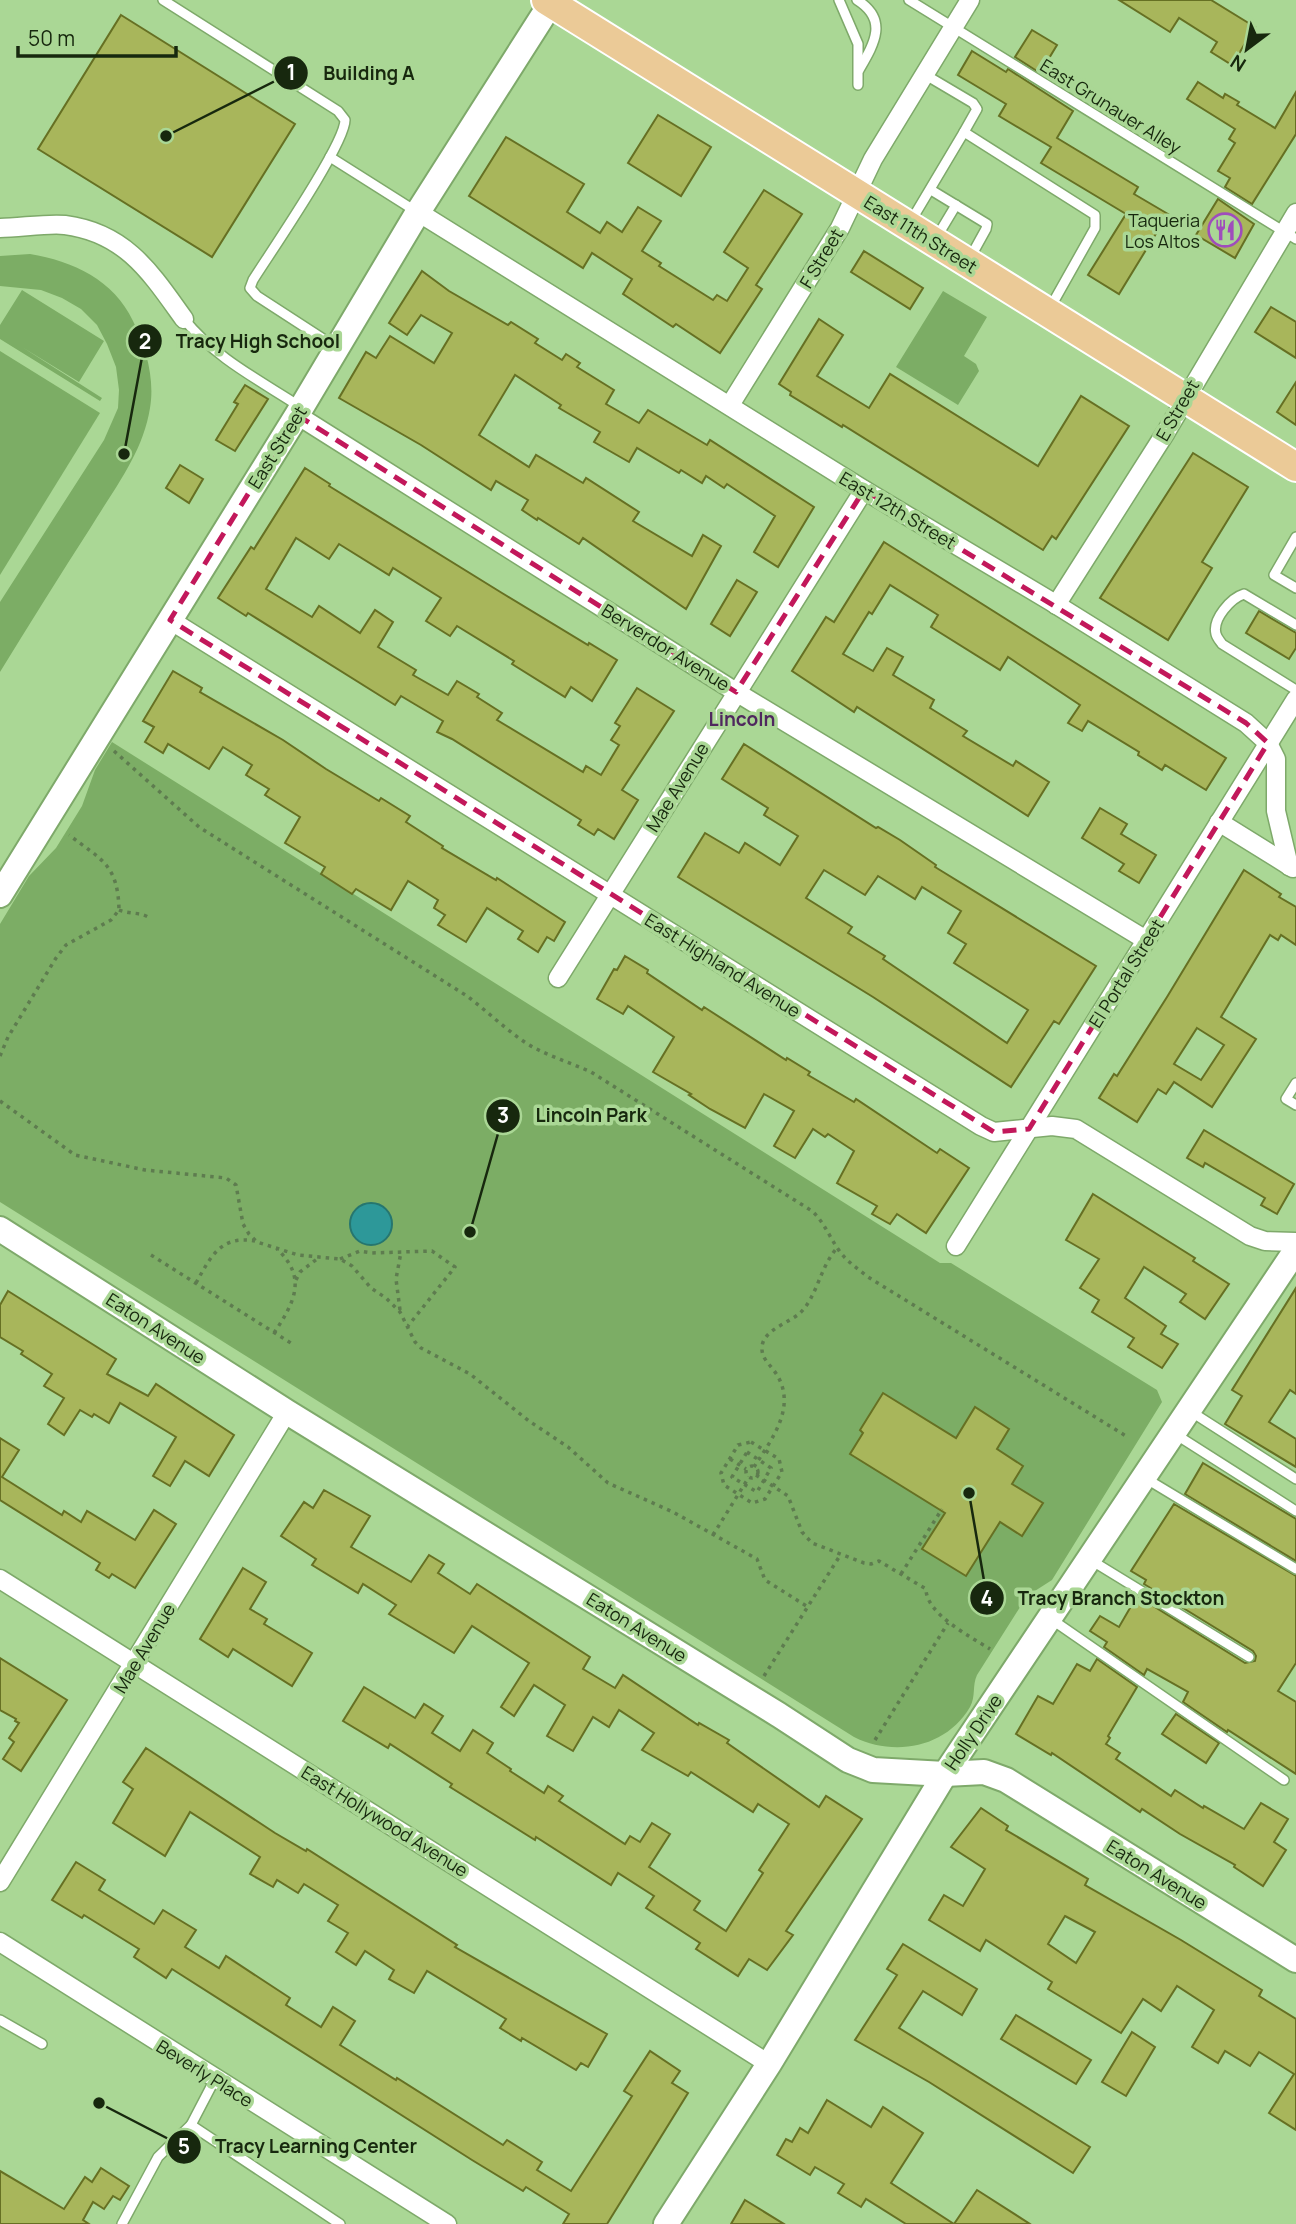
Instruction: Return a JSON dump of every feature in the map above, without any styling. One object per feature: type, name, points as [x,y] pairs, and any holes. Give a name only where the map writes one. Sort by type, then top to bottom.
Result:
[{"type":"main road","name":"East 11th Street","points":[[550,1],[1296,467]]},
{"type":"street","name":"F Street","points":[[730,405],[840,228],[873,159],[970,0]]},
{"type":"street","name":"East Street","points":[[0,895],[550,1]]},
{"type":"street","name":"East 12th Street","points":[[418,212],[864,490],[1246,723],[1268,743]]},
{"type":"street","name":"E Street","points":[[1056,605],[1166,432],[1184,397],[1290,235],[1296,213]]},
{"type":"street","points":[[0,228],[62,225],[107,237],[139,261],[184,319]]},
{"type":"street","name":"Berverdor Avenue","points":[[299,412],[736,691],[1146,940]]},
{"type":"street","name":"Mae Avenue","points":[[558,978],[864,490]]},
{"type":"street","name":"East Highland Avenue","points":[[170,620],[981,1126],[994,1132],[1052,1126],[1076,1129],[1250,1236],[1265,1241],[1296,1242]]},
{"type":"street","name":"El Portal Street","points":[[956,1246],[1296,699]]},
{"type":"street","points":[[1268,743],[1276,759],[1276,811],[1293,868]]},
{"type":"street","points":[[1219,822],[1293,868]]},
{"type":"street","name":"Eaton Avenue","points":[[0,1229],[287,1412],[848,1760],[873,1770],[945,1774],[984,1772],[1006,1780],[1295,1958]]},
{"type":"street","name":"Holly Drive","points":[[666,2224],[769,2064],[945,1774],[1296,1250]]},
{"type":"street","name":"Mae Avenue","points":[[0,1882],[287,1412]]},
{"type":"street","name":"East Hollywood Avenue","points":[[0,1579],[769,2064]]},
{"type":"street","name":"Beverly Place","points":[[0,1942],[447,2224]]},
{"type":"lane","points":[[163,0],[342,115],[345,120],[343,133],[330,157],[251,284],[252,293],[337,348]]},
{"type":"lane","points":[[839,0],[858,44],[858,85]]},
{"type":"lane","points":[[857,0],[873,13],[876,24],[873,46],[858,71]]},
{"type":"lane","name":"East Grunauer Alley","points":[[909,0],[1290,235]]},
{"type":"lane","points":[[908,226],[977,109],[973,103],[924,75]]},
{"type":"lane","points":[[964,132],[1095,215],[1096,228],[1047,313]]},
{"type":"lane","points":[[330,157],[418,212]]},
{"type":"lane","points":[[931,190],[986,224],[986,229],[967,263]]},
{"type":"lane","points":[[934,242],[956,205]]},
{"type":"lane","points":[[184,319],[195,334],[215,351],[299,412]]},
{"type":"lane","points":[[1296,537],[1274,575],[1296,588]]},
{"type":"lane","points":[[1296,625],[1244,594],[1231,600],[1218,622],[1216,633],[1222,644],[1296,690]]},
{"type":"lane","points":[[1296,1083],[1286,1099],[1296,1105]]},
{"type":"lane","points":[[1188,1410],[1296,1479]]},
{"type":"lane","points":[[1173,1433],[1296,1511]]},
{"type":"lane","points":[[1144,1477],[1296,1569]]},
{"type":"lane","points":[[1089,1559],[1249,1657]]},
{"type":"lane","points":[[1050,1618],[1284,1780]]},
{"type":"lane","points":[[0,2020],[42,2044]]},
{"type":"lane","points":[[122,2224],[158,2157],[191,2125],[215,2079]]},
{"type":"lane","points":[[191,2125],[340,2224]]},
{"type":"path","points":[[112,749],[199,827],[467,996],[504,1028],[528,1044],[552,1057],[591,1072],[812,1211],[848,1262],[868,1277],[1126,1436]]},
{"type":"path","points":[[0,1056],[8,1037],[56,958],[66,946],[111,920],[119,910],[118,889],[110,869],[69,835]]},
{"type":"path","points":[[119,910],[148,917]]},
{"type":"path","points":[[0,1101],[75,1155],[145,1170],[226,1178],[236,1185],[243,1224],[257,1241]]},
{"type":"path","points":[[196,1284],[204,1268],[223,1246],[232,1240],[257,1241],[298,1255],[320,1258],[341,1259],[360,1251],[432,1251],[455,1267],[408,1326]]},
{"type":"path","points":[[275,1247],[286,1257],[296,1282]]},
{"type":"path","points":[[754,1468],[781,1422],[784,1401],[779,1378],[762,1354],[762,1344],[767,1335],[801,1312],[810,1300],[827,1260],[837,1248]]},
{"type":"path","points":[[400,1312],[396,1279],[401,1252]]},
{"type":"path","points":[[151,1255],[294,1345]]},
{"type":"path","points":[[274,1333],[291,1307],[300,1272],[310,1262],[320,1258]]},
{"type":"path","points":[[341,1259],[352,1266],[371,1288],[400,1312],[415,1342],[421,1348],[470,1374],[529,1421],[568,1447],[608,1483],[673,1512],[757,1559],[765,1580],[808,1607]]},
{"type":"path","points":[[751,1442],[779,1459],[782,1472],[765,1499],[752,1503],[724,1485],[721,1473],[730,1459],[738,1445],[751,1442]]},
{"type":"path","points":[[747,1452],[771,1468],[757,1492],[732,1477],[739,1465],[747,1452]]},
{"type":"path","points":[[713,1535],[748,1477],[747,1470],[730,1459]]},
{"type":"path","points":[[747,1470],[752,1466],[754,1468]]},
{"type":"path","points":[[754,1468],[758,1473],[756,1475]]},
{"type":"path","points":[[756,1475],[788,1496],[806,1538],[818,1546],[871,1564],[879,1561],[926,1589],[927,1599],[948,1623],[990,1649]]},
{"type":"path","points":[[748,1477],[756,1475]]},
{"type":"path","points":[[901,1574],[942,1508]]},
{"type":"path","points":[[764,1676],[841,1554]]},
{"type":"path","points":[[875,1740],[948,1623]]},
{"type":"highlighted area","points":[[297,415],[736,692],[864,490],[1246,723],[1268,743],[1029,1129],[994,1132],[170,620]]},
{"type":"green space","points":[[30,254],[76,267],[115,294],[125,307],[142,341],[150,375],[151,397],[141,440],[126,470],[0,672],[0,602],[104,440],[118,408],[116,367],[97,325],[81,309],[62,298],[41,290],[0,286],[0,256]]},
{"type":"green space","points":[[22,290],[104,341],[79,382],[22,347],[102,398],[100,401],[0,339],[0,325]]},
{"type":"green space","points":[[943,291],[987,317],[964,356],[976,364],[979,371],[958,405],[896,367]]},
{"type":"green space","points":[[0,351],[100,413],[0,575]]},
{"type":"green space","points":[[112,742],[940,1263],[951,1263],[1157,1390],[1162,1402],[1052,1580],[1027,1596],[977,1675],[973,1699],[960,1721],[933,1740],[918,1745],[886,1747],[854,1737],[0,1202],[0,924],[29,876],[56,848],[82,806],[95,770]]},
{"type":"water","points":[[371,1203],[386,1209],[392,1224],[386,1239],[371,1245],[356,1239],[350,1224],[356,1209]]},
{"type":"building","points":[[1119,0],[1211,0],[1255,27],[1232,65],[1211,52],[1217,42],[1179,18],[1170,32]]},
{"type":"building","points":[[121,15],[295,124],[212,257],[38,149]]},
{"type":"building","points":[[1032,30],[1057,45],[1040,73],[1015,57]]},
{"type":"building","points":[[972,51],[1006,72],[1008,69],[1073,111],[1057,138],[1138,187],[1134,194],[1168,214],[1119,294],[1088,275],[1126,214],[1041,163],[1051,147],[999,116],[1006,104],[958,75]]},
{"type":"building","points":[[1198,82],[1223,98],[1225,94],[1239,102],[1237,105],[1275,128],[1296,92],[1296,134],[1252,204],[1225,187],[1230,178],[1218,171],[1235,143],[1229,139],[1235,129],[1187,99]]},
{"type":"building","points":[[658,115],[711,147],[681,196],[628,163]]},
{"type":"building","points":[[506,137],[584,184],[567,212],[600,233],[607,222],[622,232],[638,207],[661,221],[642,251],[661,263],[659,266],[713,300],[717,295],[727,301],[748,268],[724,252],[764,190],[802,214],[756,285],[762,289],[720,353],[676,324],[673,327],[623,294],[632,279],[592,253],[583,268],[469,196]]},
{"type":"building","name":"Taqueria Los Altos","points":[[1218,199],[1254,224],[1235,258],[1196,235]]},
{"type":"building","points":[[864,251],[923,288],[910,309],[851,272]]},
{"type":"building","points":[[422,271],[449,291],[508,325],[511,322],[538,339],[535,343],[562,360],[566,354],[580,363],[577,367],[614,390],[606,404],[639,423],[648,410],[707,445],[710,440],[814,507],[778,567],[754,552],[775,516],[727,484],[724,488],[706,476],[702,483],[637,448],[629,462],[594,442],[600,432],[559,408],[561,405],[515,375],[479,435],[529,467],[536,455],[583,483],[586,478],[639,512],[633,521],[692,556],[703,535],[721,546],[686,609],[583,538],[579,544],[522,510],[528,500],[496,481],[491,490],[421,445],[339,398],[366,352],[376,358],[390,336],[434,363],[452,333],[421,315],[407,335],[389,323]]},
{"type":"building","points":[[1271,307],[1296,322],[1296,358],[1255,332]]},
{"type":"building","points":[[819,319],[843,335],[817,376],[869,408],[890,374],[1038,466],[1081,396],[1129,426],[1056,539],[1052,536],[1043,550],[843,425],[842,427],[790,395],[791,392],[779,384]]},
{"type":"building","points":[[1296,382],[1296,425],[1277,412]]},
{"type":"building","points":[[245,385],[268,399],[235,451],[216,440],[238,404],[234,402]]},
{"type":"building","points":[[1193,453],[1248,487],[1202,562],[1212,568],[1168,640],[1100,598]]},
{"type":"building","points":[[180,465],[203,479],[189,503],[166,488]]},
{"type":"building","points":[[305,468],[330,484],[329,486],[502,593],[617,660],[592,701],[571,687],[565,697],[457,626],[450,636],[426,621],[441,598],[393,568],[389,575],[339,544],[329,559],[296,538],[266,589],[312,617],[319,606],[360,633],[375,610],[393,622],[378,647],[416,670],[413,675],[448,695],[457,681],[479,694],[477,697],[502,713],[497,720],[583,772],[586,766],[601,775],[619,745],[611,740],[620,726],[615,723],[637,688],[674,711],[622,790],[638,800],[614,839],[598,829],[594,835],[578,825],[581,820],[437,732],[443,721],[401,696],[395,705],[248,613],[246,616],[218,598],[251,547],[254,549]]},
{"type":"building","points":[[884,542],[1226,758],[1206,790],[1165,765],[1162,770],[1138,755],[1139,752],[1088,721],[1082,731],[1068,723],[1080,705],[1008,657],[1000,670],[931,627],[938,615],[890,585],[872,614],[869,612],[843,654],[873,671],[887,648],[903,657],[893,675],[934,700],[930,708],[967,731],[963,736],[1013,766],[1016,761],[1049,782],[1028,816],[857,707],[854,712],[792,671],[826,617],[834,622]]},
{"type":"building","points":[[737,580],[757,592],[730,636],[711,624]]},
{"type":"building","points":[[1259,611],[1296,633],[1296,648],[1289,659],[1246,633]]},
{"type":"building","points":[[173,671],[202,688],[200,692],[283,740],[379,801],[381,798],[410,816],[406,822],[443,846],[442,848],[496,880],[497,878],[565,922],[554,941],[547,937],[538,952],[518,939],[523,931],[487,908],[466,942],[438,925],[445,915],[434,908],[438,900],[408,881],[391,910],[356,889],[352,894],[321,874],[325,867],[285,843],[300,817],[265,795],[269,789],[246,775],[252,765],[223,747],[209,769],[168,744],[163,753],[145,742],[154,727],[143,721]]},
{"type":"building","points":[[744,744],[876,828],[900,840],[936,865],[935,867],[1096,966],[1059,1024],[1054,1021],[1011,1087],[873,997],[678,877],[705,833],[739,853],[745,843],[780,865],[798,836],[764,815],[768,808],[722,779]],"holes":[[[824,870],[865,895],[878,876],[915,899],[922,887],[961,911],[948,933],[966,944],[954,963],[1028,1010],[1007,1043],[883,959],[885,956],[848,933],[852,927],[806,898]]]},
{"type":"building","points":[[1100,808],[1127,824],[1121,834],[1156,855],[1139,883],[1119,871],[1124,864],[1082,838]]},
{"type":"building","points":[[1244,870],[1296,907],[1296,945],[1281,935],[1278,940],[1270,935],[1221,1017],[1256,1039],[1212,1107],[1174,1082],[1166,1094],[1158,1089],[1137,1122],[1099,1098],[1114,1074],[1117,1076]],"holes":[[[1197,1028],[1224,1045],[1201,1080],[1174,1064]]]},
{"type":"building","points":[[625,956],[702,1010],[704,1007],[786,1060],[787,1058],[810,1072],[808,1075],[854,1102],[856,1099],[937,1153],[940,1149],[969,1168],[926,1233],[897,1214],[890,1224],[872,1214],[877,1206],[837,1183],[854,1151],[828,1134],[825,1137],[813,1129],[795,1158],[774,1146],[794,1111],[764,1094],[745,1128],[653,1072],[674,1037],[628,1006],[623,1014],[597,999],[614,969],[617,970]]},
{"type":"building","points":[[1204,1130],[1294,1184],[1277,1214],[1261,1205],[1265,1198],[1205,1163],[1203,1167],[1187,1158]]},
{"type":"building","points":[[1093,1194],[1195,1258],[1193,1261],[1229,1284],[1205,1319],[1180,1302],[1186,1294],[1144,1267],[1125,1298],[1166,1326],[1161,1334],[1178,1344],[1162,1368],[1128,1347],[1134,1338],[1092,1312],[1099,1300],[1080,1288],[1099,1259],[1066,1240]]},
{"type":"building","points":[[1296,1288],[1296,1394],[1290,1390],[1269,1422],[1296,1439],[1296,1467],[1225,1424],[1242,1396],[1232,1390]]},
{"type":"building","points":[[8,1291],[116,1359],[107,1374],[148,1396],[156,1384],[234,1435],[209,1476],[185,1461],[170,1486],[153,1476],[176,1437],[120,1403],[109,1423],[80,1410],[64,1435],[48,1424],[64,1398],[44,1386],[52,1374],[0,1337],[0,1305]]},
{"type":"building","points":[[883,1393],[956,1438],[975,1407],[1009,1429],[997,1449],[1023,1466],[1012,1484],[1043,1503],[1022,1536],[1000,1522],[966,1576],[922,1549],[945,1513],[850,1454],[863,1433],[860,1430]]},
{"type":"building","points":[[0,1438],[19,1450],[2,1477],[62,1515],[64,1511],[81,1522],[87,1511],[135,1540],[154,1510],[176,1524],[135,1588],[112,1574],[109,1578],[96,1570],[100,1563],[0,1500]]},
{"type":"building","points":[[1203,1463],[1296,1519],[1296,1561],[1185,1494]]},
{"type":"building","points":[[324,1490],[370,1516],[351,1547],[411,1582],[429,1555],[444,1564],[438,1573],[470,1594],[477,1584],[590,1657],[583,1669],[615,1688],[623,1675],[698,1725],[699,1723],[729,1740],[727,1743],[819,1807],[826,1796],[862,1819],[786,1931],[793,1935],[767,1970],[749,1959],[738,1976],[696,1949],[700,1943],[646,1908],[654,1896],[618,1873],[611,1885],[450,1787],[452,1784],[390,1744],[388,1748],[343,1721],[364,1687],[415,1718],[424,1704],[443,1716],[432,1733],[460,1751],[473,1730],[493,1743],[487,1753],[511,1769],[510,1771],[544,1793],[548,1786],[563,1796],[559,1801],[625,1844],[630,1836],[640,1842],[652,1823],[670,1834],[649,1867],[700,1901],[694,1910],[726,1931],[763,1873],[759,1870],[789,1824],[758,1804],[753,1812],[691,1772],[688,1776],[642,1750],[654,1733],[619,1710],[609,1727],[593,1717],[573,1751],[547,1736],[565,1705],[534,1685],[514,1716],[501,1707],[529,1663],[472,1626],[454,1653],[389,1614],[396,1605],[363,1584],[358,1593],[312,1565],[316,1559],[281,1536],[304,1502],[313,1508]]},
{"type":"building","points":[[1174,1504],[1296,1576],[1296,1663],[1278,1691],[1296,1702],[1296,1774],[1183,1702],[1188,1692],[1147,1669],[1144,1675],[1104,1647],[1107,1642],[1090,1631],[1100,1616],[1119,1627],[1137,1596],[1245,1663],[1255,1661],[1253,1651],[1144,1584],[1146,1580],[1131,1571]]},
{"type":"building","points":[[243,1568],[266,1582],[250,1609],[267,1619],[264,1624],[312,1653],[292,1686],[233,1649],[228,1657],[200,1639]]},
{"type":"building","points":[[0,1658],[67,1700],[21,1771],[3,1759],[14,1742],[9,1738],[19,1723],[0,1710]]},
{"type":"building","points":[[1097,1659],[1137,1687],[1108,1736],[1110,1738],[1106,1744],[1120,1753],[1116,1759],[1171,1796],[1175,1790],[1244,1829],[1261,1803],[1288,1819],[1274,1842],[1286,1850],[1263,1886],[1234,1867],[1235,1865],[1142,1809],[1140,1812],[1052,1753],[1051,1755],[1016,1734],[1038,1696],[1053,1704],[1077,1664],[1090,1671]]},
{"type":"building","points":[[1176,1714],[1219,1743],[1206,1763],[1162,1734]]},
{"type":"building","points":[[146,1748],[275,1833],[306,1851],[307,1849],[457,1945],[455,1947],[607,2034],[588,2067],[581,2063],[576,2070],[522,2038],[521,2041],[500,2028],[506,2019],[427,1971],[414,1993],[389,1979],[394,1970],[365,1951],[356,1965],[336,1952],[348,1933],[328,1921],[338,1905],[304,1884],[298,1893],[277,1880],[273,1887],[250,1874],[260,1857],[190,1812],[165,1856],[113,1823],[133,1789],[123,1782]]},
{"type":"building","points":[[981,1808],[1008,1826],[1006,1830],[1088,1879],[1085,1885],[1262,1990],[1259,1996],[1296,2019],[1296,2130],[1269,2113],[1294,2074],[1259,2052],[1250,2066],[1225,2051],[1218,2063],[1192,2047],[1214,2010],[1177,1986],[1161,2011],[1143,1999],[1121,2033],[1048,1989],[1052,1982],[986,1940],[980,1951],[929,1920],[944,1895],[963,1906],[985,1869],[951,1847]],"holes":[[[1065,1916],[1095,1932],[1076,1963],[1048,1944]]]},
{"type":"building","points":[[76,1862],[105,1880],[99,1890],[154,1924],[163,1910],[196,1930],[185,1947],[219,1968],[226,1956],[290,1998],[286,2005],[321,2027],[333,2007],[355,2021],[340,2045],[503,2145],[507,2140],[542,2162],[537,2170],[571,2191],[632,2096],[624,2091],[650,2051],[680,2071],[672,2083],[688,2093],[607,2224],[563,2224],[569,2214],[526,2187],[523,2191],[472,2160],[172,1969],[166,1978],[134,1957],[139,1949],[84,1915],[82,1918],[52,1900]]},
{"type":"building","points":[[903,1944],[977,1989],[962,2015],[923,1991],[899,2028],[1090,2147],[1073,2173],[929,2082],[855,2040],[897,1975],[887,1969]]},
{"type":"building","points":[[1016,2015],[1091,2060],[1076,2084],[1001,2039]]},
{"type":"building","points":[[1132,2032],[1155,2047],[1126,2096],[1102,2082]]},
{"type":"building","points":[[827,2100],[871,2127],[883,2107],[923,2133],[891,2183],[954,2224],[906,2224],[866,2199],[861,2207],[838,2193],[844,2184],[815,2167],[810,2175],[777,2155],[786,2139],[792,2142],[800,2128],[808,2133]]},
{"type":"building","points":[[101,2168],[129,2186],[120,2200],[113,2196],[104,2209],[93,2202],[83,2220],[89,2224],[0,2224],[0,2171],[64,2209],[85,2177],[92,2182]]},
{"type":"building","points":[[977,2190],[1030,2224],[954,2224]]},
{"type":"building","points":[[745,2200],[784,2224],[731,2224]]},
{"type":"place","name":"Building A","points":[[166,136]]},
{"type":"place","name":"Taqueria Los Altos","points":[[1225,230]]},
{"type":"place","name":"Tracy High School","points":[[124,454]]},
{"type":"place","name":"Lincoln Park","points":[[470,1232]]},
{"type":"place","name":"Tracy Branch Stockton","points":[[969,1493]]},
{"type":"place","name":"Tracy Learning Center","points":[[99,2103]]},
{"type":"district","name":"Lincoln","points":[[742,719]]}]
